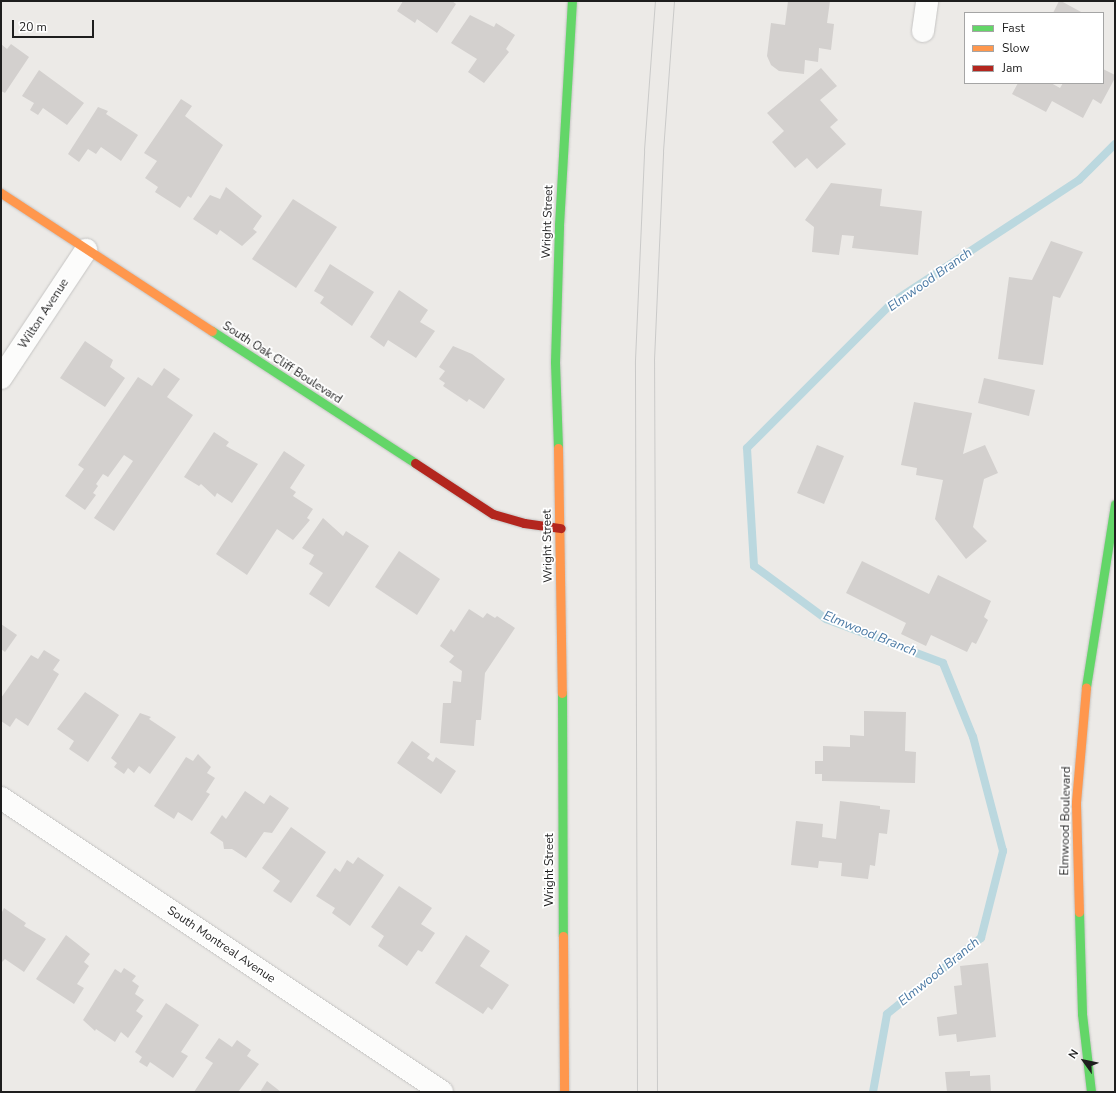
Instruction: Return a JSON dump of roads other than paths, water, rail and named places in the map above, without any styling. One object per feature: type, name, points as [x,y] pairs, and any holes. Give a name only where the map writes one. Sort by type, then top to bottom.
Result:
[{"type":"street","name":"Wright Street","points":[[564,1092],[561,528],[555,362],[559,225],[572,1]]},
{"type":"street","points":[[923,31],[927,1]]},
{"type":"street","name":"South Oak Cliff Boulevard","points":[[1,193],[86,250],[493,514],[524,523],[561,528]]},
{"type":"street","name":"Wilton Avenue","points":[[1,378],[86,250]]},
{"type":"street","name":"Elmwood Boulevard","points":[[1091,1092],[1082,1014],[1076,802],[1083,706],[1115,504]]},
{"type":"street","name":"South Montreal Avenue","points":[[1,798],[442,1092]]},
{"type":"waterway","name":"Elmwood Branch","points":[[873,1092],[887,1014],[981,938],[1003,851],[973,737],[943,663],[826,619],[754,566],[747,448],[894,301],[1079,180],[1115,144]]},
{"type":"tram line","points":[[637,1092],[635,360],[644,150],[655,1]]},
{"type":"tram line","points":[[657,1092],[654,360],[663,151],[674,1]]}]
